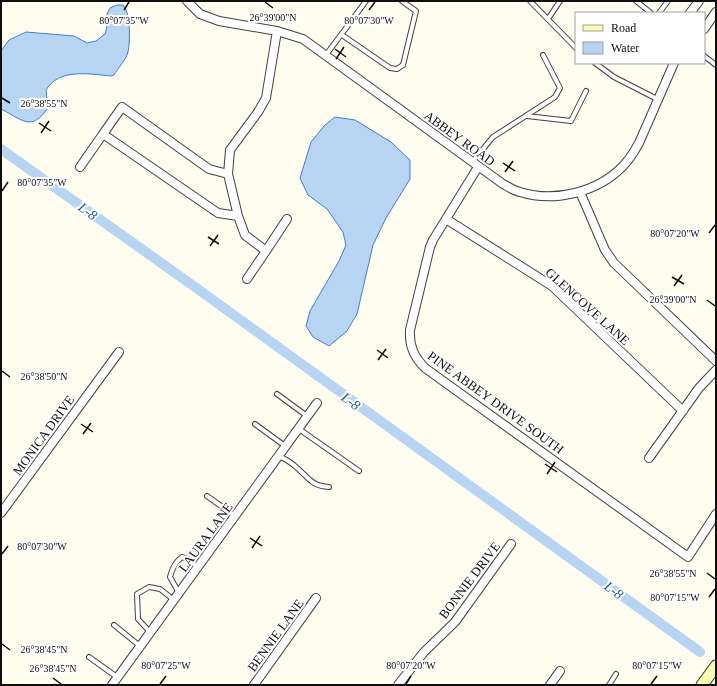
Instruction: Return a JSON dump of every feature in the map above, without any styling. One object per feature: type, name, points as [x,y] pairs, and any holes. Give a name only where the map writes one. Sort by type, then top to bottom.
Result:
[{"type":"street","name":"ABBEY ROAD","points":[[187,1],[200,14],[219,21],[277,31],[303,39],[503,184],[520,192],[537,196],[568,195],[580,192],[612,176],[623,167],[632,156],[639,143],[674,64]]},
{"type":"street","points":[[691,12],[700,1]]},
{"type":"street","points":[[705,28],[716,12]]},
{"type":"street","points":[[266,251],[245,236],[238,216],[228,174],[230,150],[258,112],[266,98],[277,31]]},
{"type":"street","points":[[80,167],[122,107],[209,169],[228,174]]},
{"type":"street","points":[[103,134],[218,213],[238,216]]},
{"type":"street","name":"PINE ABBEY DRIVE SOUTH","points":[[475,164],[430,247],[410,330],[410,344],[412,351],[420,363],[688,557],[716,514]]},
{"type":"street","points":[[580,192],[605,250],[614,263],[716,361]]},
{"type":"street","points":[[247,279],[287,219]]},
{"type":"street","name":"GLENCOVE LANE","points":[[446,219],[552,286],[683,411]]},
{"type":"street","name":"MONICA DRIVE","points":[[1,514],[119,352]]},
{"type":"street","points":[[649,458],[699,388],[716,370]]},
{"type":"street","name":"LAURA LANE","points":[[112,685],[317,403]]},
{"type":"street","name":"BONNIE DRIVE","points":[[398,685],[424,652],[455,622],[511,544]]},
{"type":"street","name":"BENNIE LANE","points":[[254,685],[316,598]]},
{"type":"street","points":[[702,685],[716,666]]},
{"type":"street","points":[[550,685],[560,671]]},
{"type":"lane","points":[[326,56],[366,1]]},
{"type":"lane","points":[[342,35],[390,68],[397,69],[403,65],[416,11],[402,1]]},
{"type":"lane","points":[[530,1],[575,47]]},
{"type":"lane","points":[[548,19],[560,1]]},
{"type":"lane","points":[[636,1],[650,12]]},
{"type":"lane","points":[[661,12],[668,1]]},
{"type":"lane","points":[[475,164],[493,137],[555,97],[560,88],[543,55]]},
{"type":"lane","points":[[705,57],[716,65]]},
{"type":"lane","points":[[596,64],[614,77],[659,100]]},
{"type":"lane","points":[[527,116],[571,122],[586,91]]},
{"type":"lane","points":[[277,394],[308,416]]},
{"type":"lane","points":[[254,424],[286,446]]},
{"type":"lane","points":[[299,429],[359,471]]},
{"type":"lane","points":[[279,456],[296,467],[306,478],[321,486],[329,487]]},
{"type":"lane","points":[[207,496],[235,516]]},
{"type":"lane","points":[[177,596],[170,577],[177,560],[182,557],[188,559],[198,567]]},
{"type":"lane","points":[[151,632],[138,619],[137,594],[149,587],[160,589],[177,596]]},
{"type":"lane","points":[[114,625],[140,646]]},
{"type":"lane","points":[[89,657],[118,678]]},
{"type":"lane","points":[[609,685],[616,674]]},
{"type":"water","points":[[117,5],[123,5],[126,9],[129,21],[129,42],[127,55],[114,75],[75,74],[66,75],[59,78],[46,90],[48,108],[37,120],[31,122],[21,120],[1,109],[1,51],[9,40],[26,32],[74,36],[87,43],[96,41],[105,34],[107,14],[110,8]]},
{"type":"water","points":[[335,117],[355,120],[391,142],[410,160],[410,179],[386,218],[373,245],[357,314],[347,331],[329,346],[313,337],[306,326],[310,311],[339,261],[346,245],[343,232],[327,209],[308,195],[300,178],[311,142],[324,126]]},
{"type":"waterway","name":"L-8","points":[[1,149],[195,287],[700,652]]}]
